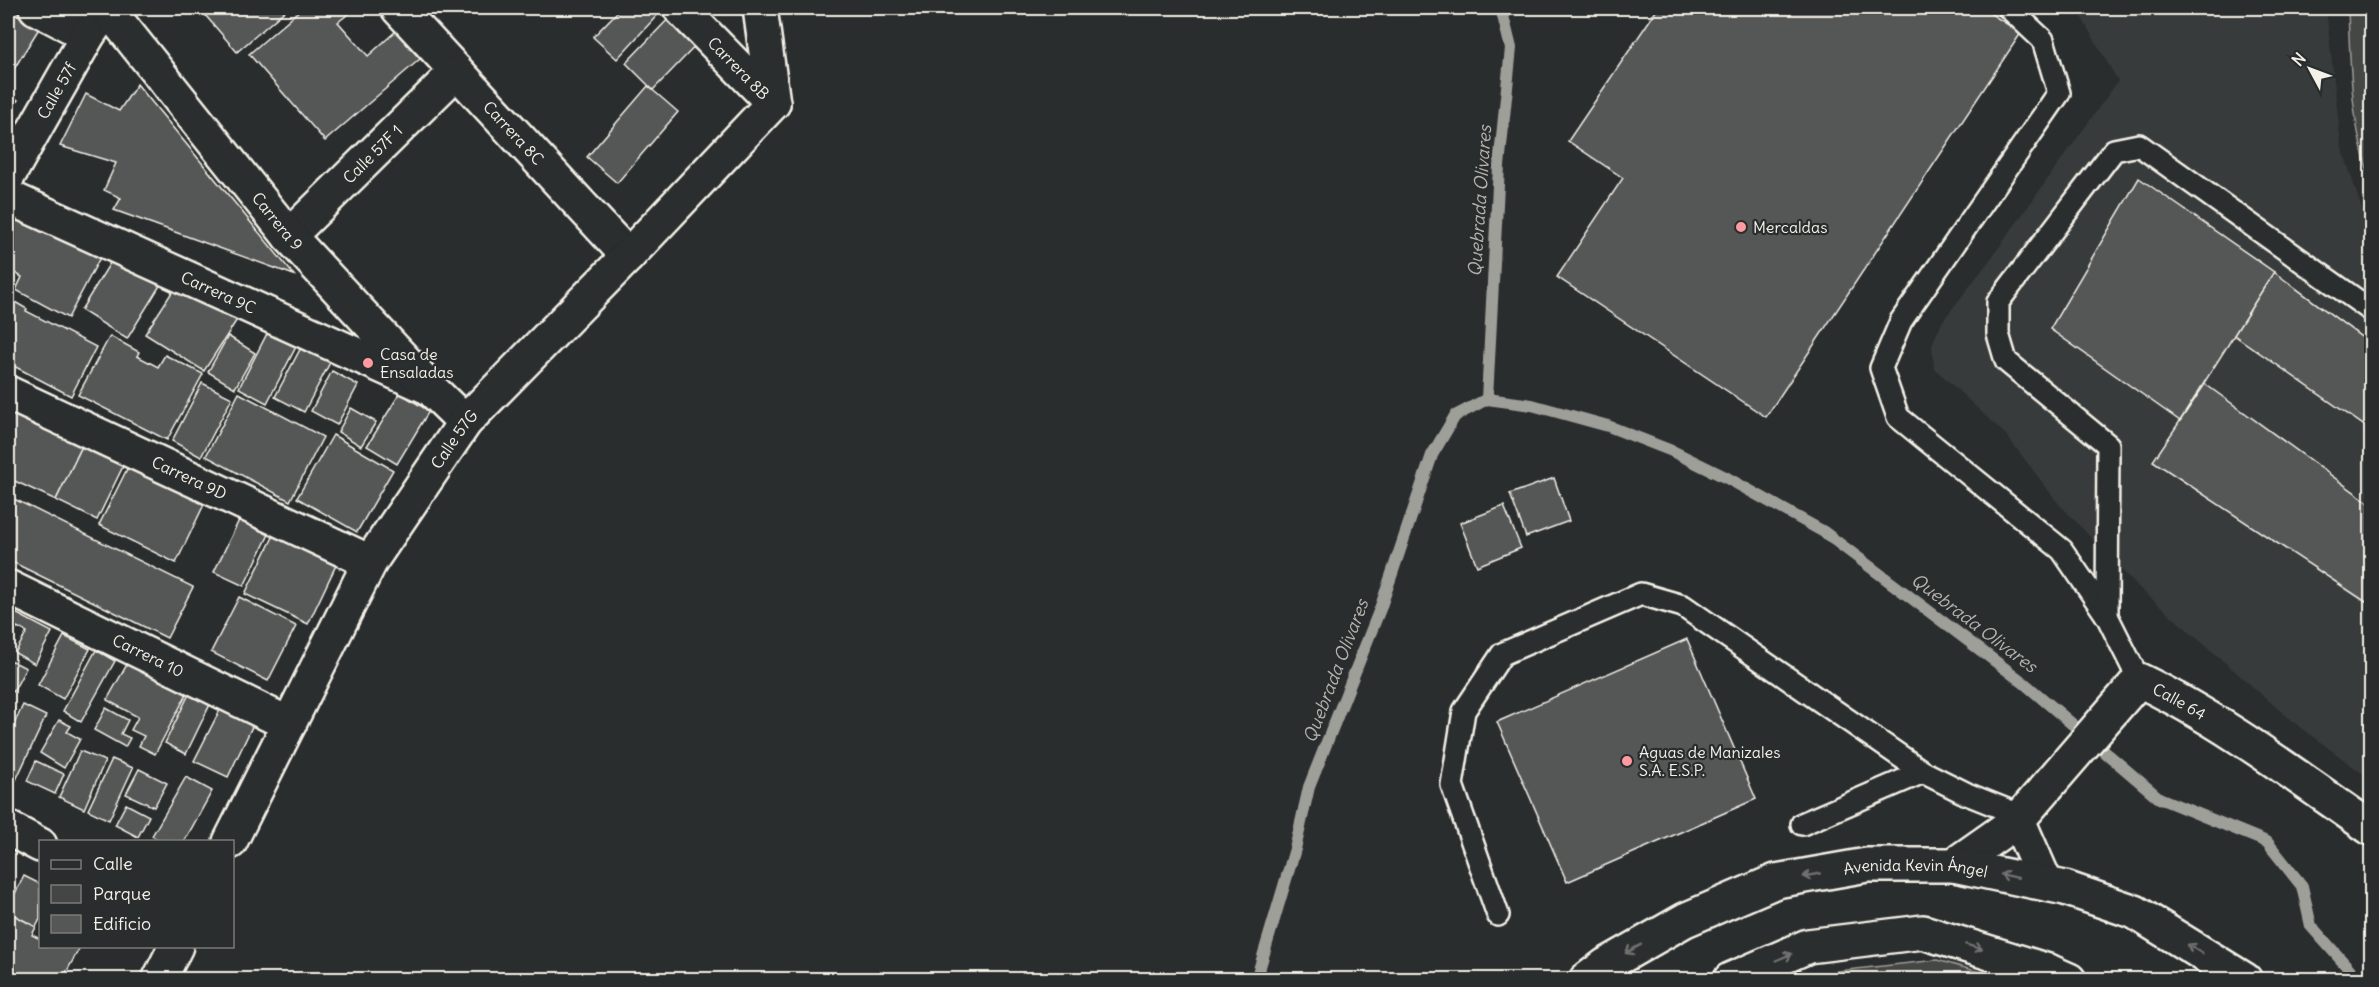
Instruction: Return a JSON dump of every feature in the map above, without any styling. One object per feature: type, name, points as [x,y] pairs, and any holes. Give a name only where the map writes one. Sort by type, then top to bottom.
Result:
[{"type":"street","points":[[36,8],[88,35]]},
{"type":"street","name":"Calle 57f","points":[[8,176],[88,35],[107,8]]},
{"type":"street","name":"Carrera 9","points":[[107,8],[289,236],[430,388],[465,422]]},
{"type":"street","name":"Carrera 8C","points":[[398,8],[628,256]]},
{"type":"street","name":"Carrera 8B","points":[[680,8],[772,103]]},
{"type":"street","points":[[760,8],[772,103]]},
{"type":"street","name":"Calle 57F 1","points":[[289,236],[456,72]]},
{"type":"street","name":"Calle 57G","points":[[231,840],[370,562],[465,422],[628,256],[772,103]]},
{"type":"street","name":"Carrera 9C","points":[[8,198],[430,388]]},
{"type":"street","name":"Carrera 9D","points":[[8,393],[370,562]]},
{"type":"street","name":"Carrera 10","points":[[8,587],[289,724]]},
{"type":"street","name":"Calle 64","points":[[1954,865],[2025,813],[2139,680],[2181,700],[2231,731],[2372,829]]},
{"type":"street","points":[[2025,813],[2055,886]]},
{"type":"street","points":[[8,828],[39,844]]},
{"type":"street","name":"Avenida Kevin Ángel","points":[[1586,980],[1606,965],[1685,920],[1776,881],[1867,865],[1954,865],[2055,886],[2135,912],[2245,980]]},
{"type":"street","points":[[1730,980],[1808,946],[1923,932],[2051,972],[2069,980]]},
{"type":"street","points":[[159,980],[175,948]]},
{"type":"lane","points":[[2009,8],[2043,40],[2059,93],[1901,321],[1881,368],[1898,417],[2062,550],[2107,616],[2139,680]]},
{"type":"lane","points":[[2107,616],[2108,445],[2006,361],[1998,334],[1998,302],[2114,150],[2139,145],[2372,311]]},
{"type":"lane","points":[[1498,915],[1452,785],[1464,711],[1502,654],[1641,594],[1683,606],[1923,772],[1967,794],[2025,813]]},
{"type":"lane","points":[[1803,824],[1923,772]]},
{"type":"shaded area","points":[[2076,8],[2326,8],[2341,144],[2364,216],[2371,227],[2371,780],[2292,721],[2137,586],[2058,503],[2006,435],[1934,368],[1932,344],[1942,322],[1989,261],[2118,81]]},
{"type":"green space","points":[[2348,8],[2371,8],[2371,180],[2355,117]]},
{"type":"green space","points":[[1937,960],[2004,979],[1809,979],[1820,973]]},
{"type":"building","points":[[8,8],[19,8],[43,22],[9,77],[8,76]]},
{"type":"building","points":[[199,8],[288,8],[237,52]]},
{"type":"building","points":[[302,8],[356,8],[338,22],[368,56],[396,31],[420,59],[325,141],[249,54]]},
{"type":"building","points":[[621,8],[663,9],[617,59],[593,37]]},
{"type":"building","name":"Mercaldas","points":[[1658,8],[1982,8],[2021,33],[1766,417],[1557,277],[1623,178],[1568,141]]},
{"type":"building","points":[[673,14],[701,40],[653,90],[626,63]]},
{"type":"building","points":[[137,84],[294,275],[114,210],[121,198],[104,190],[116,163],[60,146],[86,94],[119,111]]},
{"type":"building","points":[[648,86],[678,112],[617,183],[587,157]]},
{"type":"building","points":[[8,94],[18,100],[8,119]]},
{"type":"building","points":[[2139,178],[2274,272],[2180,421],[2050,329]]},
{"type":"building","points":[[21,211],[105,248],[68,318],[16,290],[22,277],[8,269],[8,238]]},
{"type":"building","points":[[118,250],[164,279],[127,339],[81,310]]},
{"type":"building","points":[[2274,272],[2372,345],[2372,431],[2234,335]]},
{"type":"building","points":[[181,278],[240,315],[204,371],[145,334]]},
{"type":"building","points":[[8,298],[27,309],[26,311],[96,347],[71,396],[8,363]]},
{"type":"building","points":[[272,324],[300,339],[267,403],[239,388]]},
{"type":"building","points":[[110,336],[139,352],[137,356],[158,367],[165,355],[203,374],[167,440],[78,395]]},
{"type":"building","points":[[228,336],[255,353],[235,388],[208,372]]},
{"type":"building","points":[[306,338],[335,353],[304,412],[275,397]]},
{"type":"building","points":[[332,371],[358,385],[337,425],[311,411]]},
{"type":"building","points":[[202,383],[232,398],[201,457],[172,441]]},
{"type":"building","points":[[2205,384],[2372,505],[2372,606],[2153,461]]},
{"type":"building","points":[[239,393],[323,437],[290,501],[206,456]]},
{"type":"building","points":[[400,393],[429,411],[397,464],[367,446]]},
{"type":"building","points":[[8,395],[86,438],[56,500],[8,478]]},
{"type":"building","points":[[351,408],[376,422],[361,446],[338,432]]},
{"type":"building","points":[[333,435],[393,470],[357,532],[297,498]]},
{"type":"building","points":[[86,438],[127,458],[97,520],[56,500]]},
{"type":"building","points":[[133,457],[209,494],[176,563],[99,525]]},
{"type":"building","points":[[1554,478],[1569,521],[1526,537],[1510,494]]},
{"type":"building","points":[[8,496],[193,587],[167,638],[8,560]]},
{"type":"building","points":[[1504,506],[1521,548],[1477,566],[1460,523]]},
{"type":"building","points":[[242,514],[272,528],[244,586],[214,572]]},
{"type":"building","points":[[275,533],[337,563],[308,624],[245,594]]},
{"type":"building","points":[[239,597],[296,626],[268,681],[211,652]]},
{"type":"building","points":[[8,609],[52,632],[35,664],[15,653],[27,632],[17,627],[8,645]]},
{"type":"building","points":[[64,636],[90,649],[63,699],[38,685]]},
{"type":"building","name":"Aguas de Manizales S.A. E.S.P.","points":[[1687,639],[1756,799],[1567,882],[1497,722]]},
{"type":"building","points":[[96,650],[115,661],[81,722],[63,711]]},
{"type":"building","points":[[134,652],[192,684],[155,754],[139,746],[144,736],[131,730],[138,717],[107,700]]},
{"type":"building","points":[[8,659],[26,668],[13,692],[8,689]]},
{"type":"building","points":[[195,682],[216,692],[186,754],[165,743]]},
{"type":"building","points":[[226,698],[258,714],[228,777],[194,761]]},
{"type":"building","points":[[23,705],[46,716],[15,782],[8,779],[8,737]]},
{"type":"building","points":[[8,706],[14,709],[8,722]]},
{"type":"building","points":[[106,708],[128,720],[121,734],[130,738],[125,747],[94,730]]},
{"type":"building","points":[[59,720],[71,726],[67,732],[80,739],[64,768],[40,753]]},
{"type":"building","points":[[80,751],[105,761],[84,809],[59,797]]},
{"type":"building","points":[[112,759],[133,768],[109,820],[88,810]]},
{"type":"building","points":[[36,761],[64,774],[55,794],[27,781]]},
{"type":"building","points":[[139,769],[167,783],[154,807],[126,794]]},
{"type":"building","points":[[186,777],[212,791],[185,840],[159,840],[152,836]]},
{"type":"building","points":[[126,804],[149,816],[138,837],[115,825]]},
{"type":"building","points":[[24,876],[39,884],[39,921],[36,927],[8,912],[8,907]]},
{"type":"building","points":[[8,912],[36,927],[32,935],[39,938],[39,948],[79,949],[62,980],[8,980]]},
{"type":"waterway","name":"Quebrada Olivares","points":[[1487,399],[1499,166],[1511,48],[1501,8]]},
{"type":"waterway","name":"Quebrada Olivares","points":[[1256,980],[1295,849],[1309,787],[1380,609],[1432,455],[1455,416],[1487,399],[1532,405],[1608,426],[1672,451],[1727,478],[1824,532],[2024,683],[2159,798],[2267,842],[2302,886],[2311,926],[2359,980]]},
{"type":"place","name":"Mercaldas","points":[[1741,227]]},
{"type":"place","name":"Casa de Ensaladas","points":[[368,363]]},
{"type":"place","name":"Aguas de Manizales S.A. E.S.P.","points":[[1627,761]]}]
